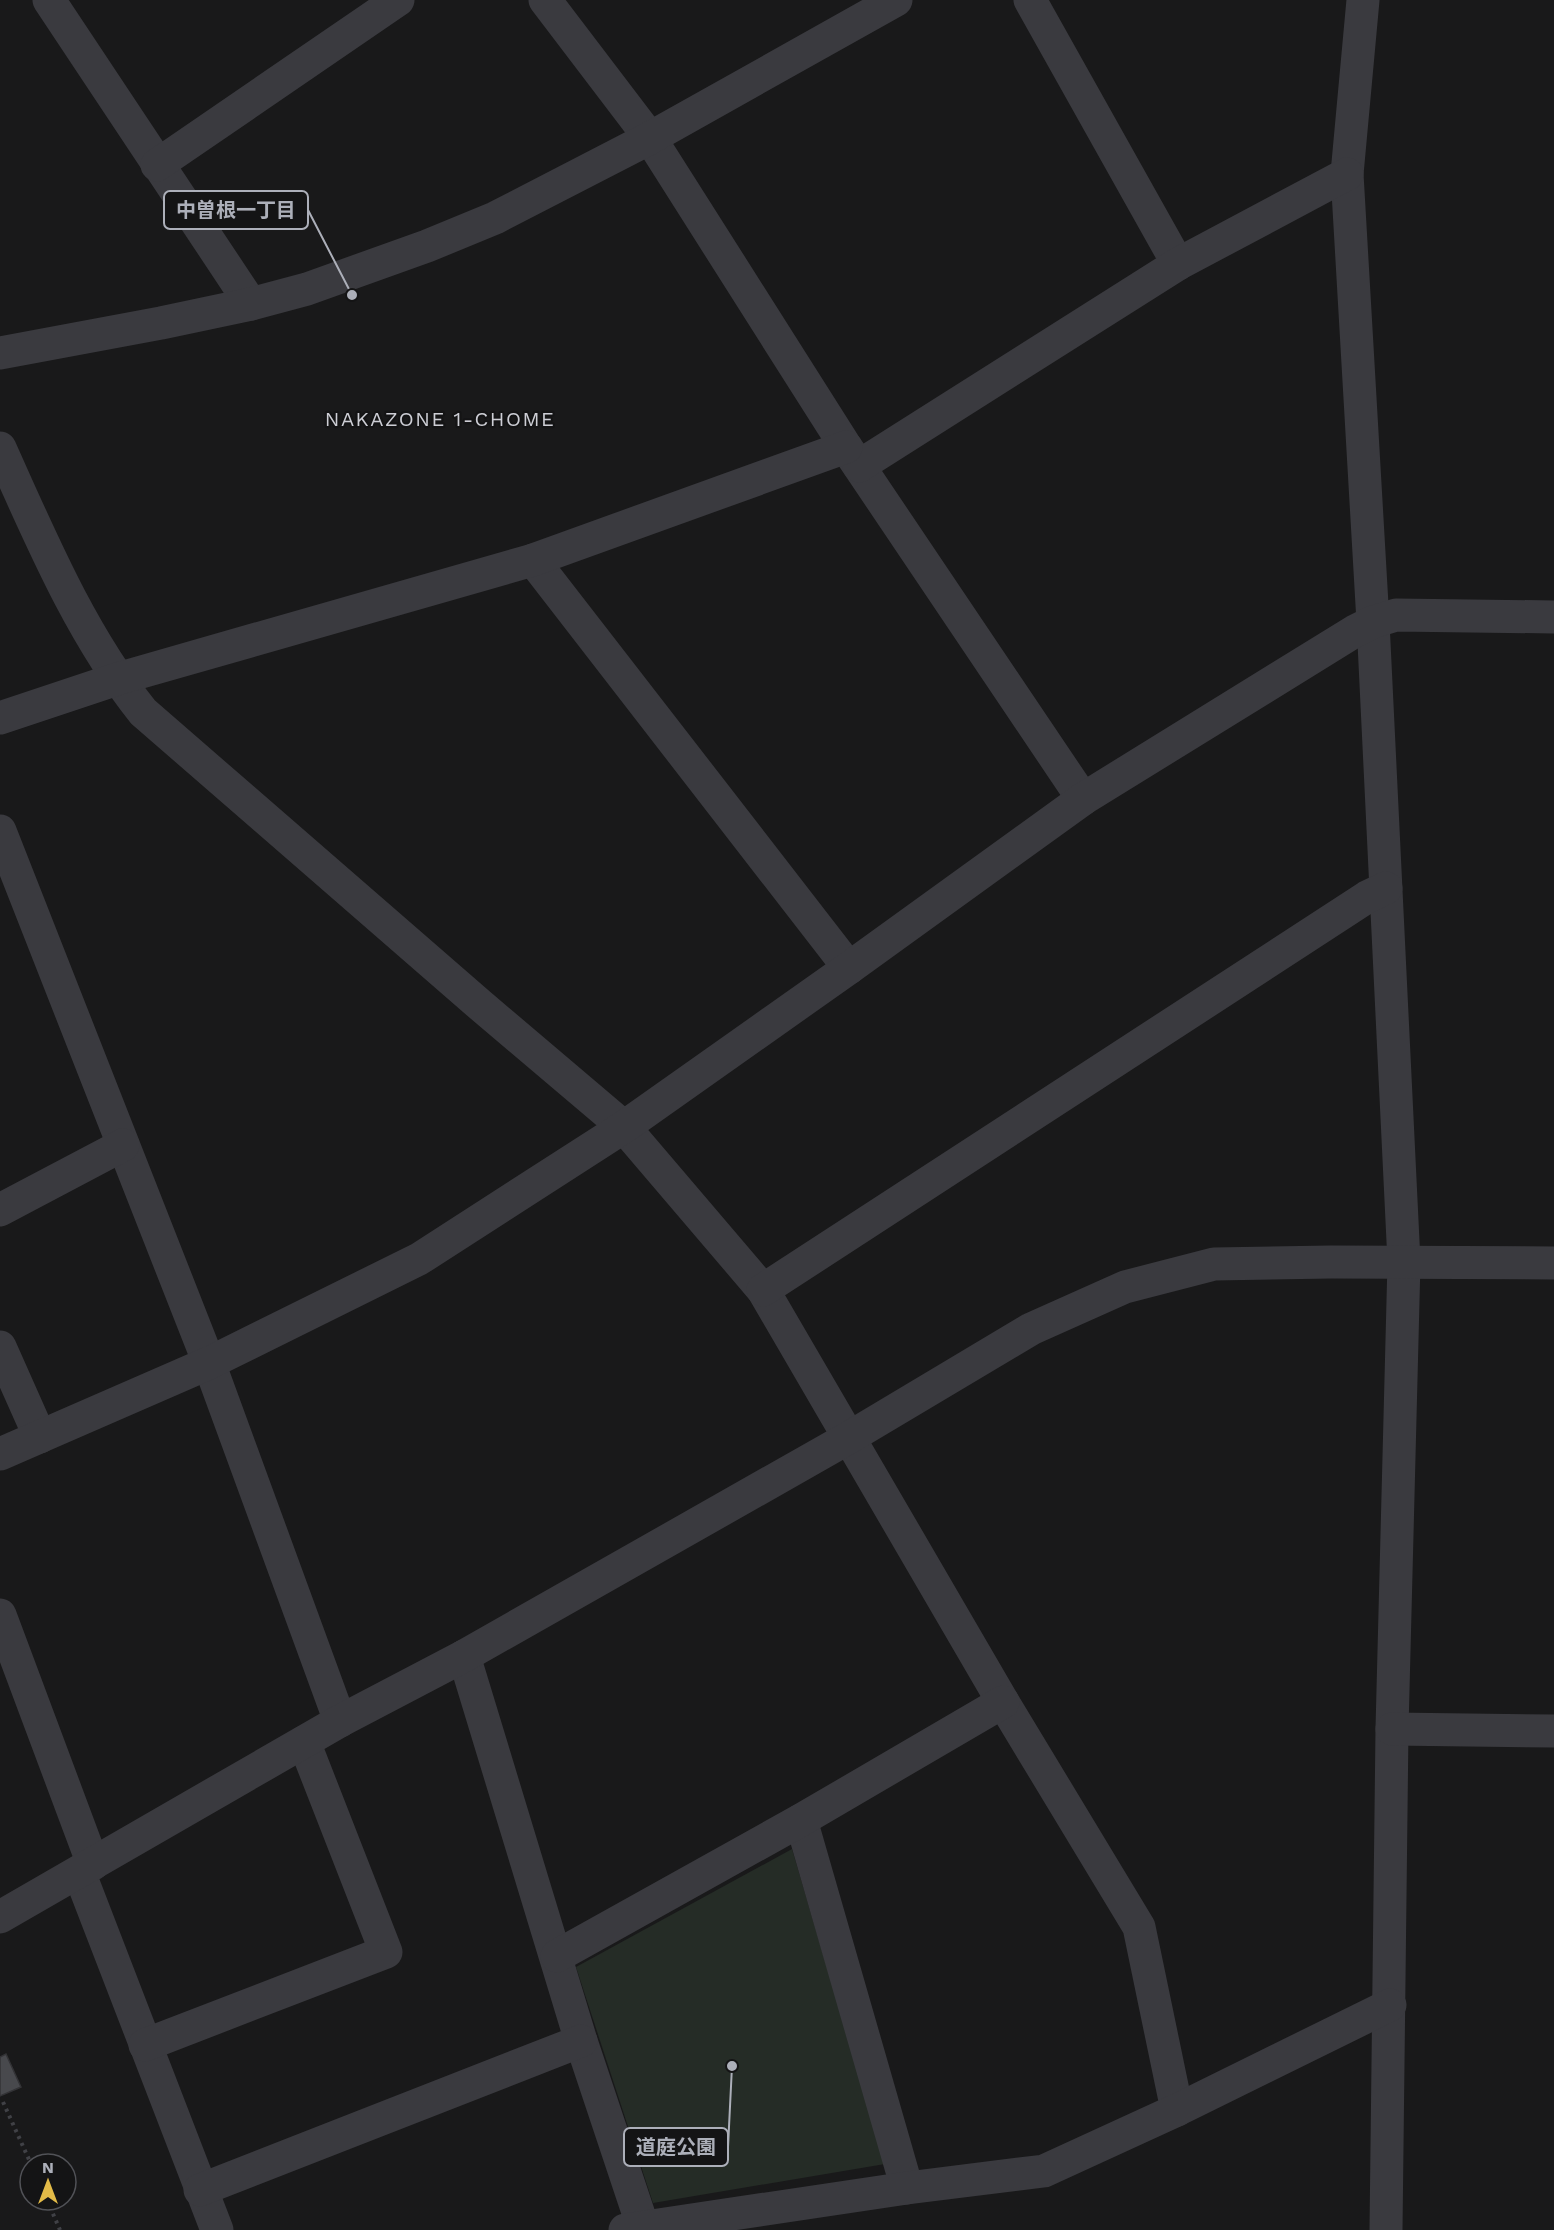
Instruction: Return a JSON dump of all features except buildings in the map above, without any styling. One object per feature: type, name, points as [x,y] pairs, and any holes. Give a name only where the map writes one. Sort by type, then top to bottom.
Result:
[{"type":"street","points":[[49,0],[251,304]]},
{"type":"street","points":[[157,165],[398,0]]},
{"type":"street","points":[[544,0],[650,138],[853,456],[1083,798]]},
{"type":"street","points":[[0,353],[251,304],[307,289],[372,267],[475,226],[650,138],[896,0]]},
{"type":"street","points":[[1030,0],[1178,264]]},
{"type":"street","points":[[1363,0],[1347,174],[1373,622],[1404,1262],[1392,1729],[1386,2230]]},
{"type":"street","points":[[0,718],[117,679],[533,560],[853,456],[1178,264],[1347,174]]},
{"type":"street","points":[[0,448],[60,581],[117,679],[144,712],[624,1127],[763,1290],[1003,1702],[1139,1927],[1177,2110]]},
{"type":"street","points":[[533,560],[849,968]]},
{"type":"street","points":[[0,1454],[209,1363],[419,1259],[624,1127],[849,968],[1083,798],[1355,631],[1373,622],[1396,615],[1554,617]]},
{"type":"street","points":[[0,831],[209,1363],[340,1720]]},
{"type":"street","points":[[763,1290],[1337,916],[1386,888]]},
{"type":"street","points":[[0,1210],[123,1144]]},
{"type":"street","points":[[0,1917],[340,1720],[464,1656],[850,1437],[1031,1329],[1125,1287],[1215,1264],[1554,1263]]},
{"type":"street","points":[[0,1347],[40,1437]]},
{"type":"street","points":[[0,1615],[144,2045],[217,2230]]},
{"type":"street","points":[[464,1656],[557,1956],[638,2229],[907,2188],[1044,2171],[1177,2110],[1390,2005]]},
{"type":"street","points":[[557,1956],[801,1820],[1003,1702]]},
{"type":"street","points":[[1392,1729],[1554,1731]]},
{"type":"street","points":[[144,2045],[386,1952],[304,1742]]},
{"type":"street","points":[[801,1820],[907,2188]]},
{"type":"street","points":[[200,2190],[581,2041]]},
{"type":"path","points":[[3,2102],[26,2152]]},
{"type":"path","points":[[52,2212],[60,2230]]},
{"type":"shaded area","points":[[792,1849],[885,2164],[653,2203],[576,1967]]},
{"type":"place","name":"中曽根一丁目","points":[[352,295]]},
{"type":"place","name":"道庭公園","points":[[732,2066]]},
{"type":"district","name":"NAKAZONE 1-CHOME","points":[[440,419]]}]
